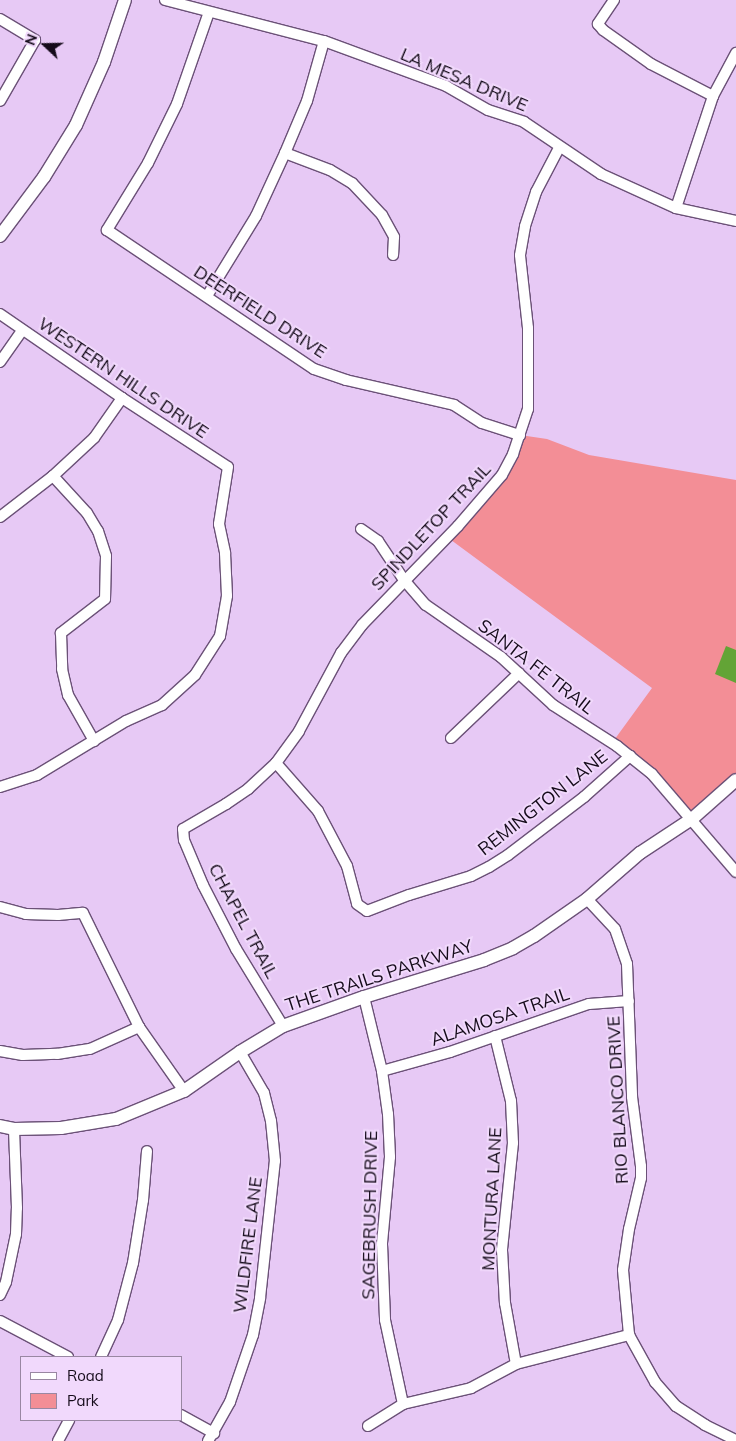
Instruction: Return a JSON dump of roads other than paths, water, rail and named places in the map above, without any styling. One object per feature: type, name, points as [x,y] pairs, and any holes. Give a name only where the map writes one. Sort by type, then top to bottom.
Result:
[{"type":"street","points":[[0,236],[44,177],[76,125],[104,62],[125,0]]},
{"type":"street","name":"LA MESA DRIVE","points":[[165,0],[324,41],[446,86],[488,110],[524,122],[559,148],[602,174],[676,208],[736,221]]},
{"type":"street","points":[[614,0],[598,24],[651,64],[714,96]]},
{"type":"street","name":"DEERFIELD DRIVE","points":[[209,12],[177,104],[148,163],[107,230],[314,369],[346,380],[454,405],[482,423],[520,435]]},
{"type":"street","points":[[0,19],[35,40],[0,101]]},
{"type":"street","points":[[207,296],[256,216],[286,153],[307,101],[324,41]]},
{"type":"street","points":[[676,208],[714,96],[736,53]]},
{"type":"street","name":"SPINDLETOP TRAIL","points":[[183,829],[234,799],[276,763],[299,731],[341,653],[362,625],[486,496],[502,475],[520,435],[528,409],[528,328],[520,255],[525,226],[536,192],[559,148]]},
{"type":"street","points":[[286,153],[330,170],[352,183],[382,215],[394,236],[392,255]]},
{"type":"street","name":"WESTERN HILLS DRIVE","points":[[0,314],[122,398],[228,467],[219,524],[225,554],[227,596],[220,636],[195,675],[162,705],[126,721],[94,741]]},
{"type":"street","points":[[0,362],[22,330]]},
{"type":"street","points":[[0,516],[53,476],[94,438],[122,398]]},
{"type":"street","points":[[0,787],[37,775],[94,741],[68,695],[62,669],[61,633],[105,599],[106,556],[98,531],[87,513],[53,476]]},
{"type":"street","name":"SANTA FE TRAIL","points":[[361,529],[378,542],[404,580],[426,605],[494,652],[553,705],[630,756],[652,774],[692,818],[736,872]]},
{"type":"street","points":[[451,738],[518,672]]},
{"type":"street","name":"REMINGTON LANE","points":[[276,763],[318,811],[347,866],[357,904],[362,909],[371,911],[409,895],[471,876],[489,867],[508,855],[584,797],[630,756]]},
{"type":"street","name":"THE TRAILS PARKWAY","points":[[0,1126],[14,1128],[61,1128],[116,1119],[184,1091],[240,1052],[284,1026],[364,997],[498,954],[534,936],[587,899],[640,854],[692,818],[736,780]]},
{"type":"street","name":"CHAPEL TRAIL","points":[[183,829],[184,840],[199,876],[236,949],[284,1026]]},
{"type":"street","name":"RIO BLANCO DRIVE","points":[[587,899],[615,929],[627,964],[632,1096],[641,1166],[639,1187],[626,1244],[623,1270],[629,1335],[655,1382],[676,1406],[705,1425],[736,1440]]},
{"type":"street","points":[[0,907],[26,914],[58,915],[83,912],[140,1027],[184,1091]]},
{"type":"street","name":"SAGEBRUSH DRIVE","points":[[364,997],[382,1071],[390,1156],[382,1244],[385,1320],[403,1404]]},
{"type":"street","name":"ALAMOSA TRAIL","points":[[382,1071],[589,1004],[629,1001]]},
{"type":"street","points":[[0,1051],[23,1055],[90,1049],[140,1027]]},
{"type":"street","name":"MONTURA LANE","points":[[495,1036],[512,1101],[512,1151],[502,1250],[505,1303],[516,1364]]},
{"type":"street","name":"WILDFIRE LANE","points":[[211,1437],[230,1402],[253,1335],[260,1298],[275,1161],[271,1121],[264,1093],[240,1052]]},
{"type":"street","points":[[0,1294],[6,1282],[16,1234],[14,1128]]},
{"type":"street","points":[[101,1356],[118,1320],[133,1262],[143,1200],[148,1151]]},
{"type":"street","points":[[0,1321],[66,1356]]},
{"type":"street","points":[[368,1426],[403,1404],[471,1388],[516,1364],[629,1335]]},
{"type":"street","points":[[182,1416],[211,1437]]},
{"type":"street","points":[[58,1441],[68,1421]]}]
